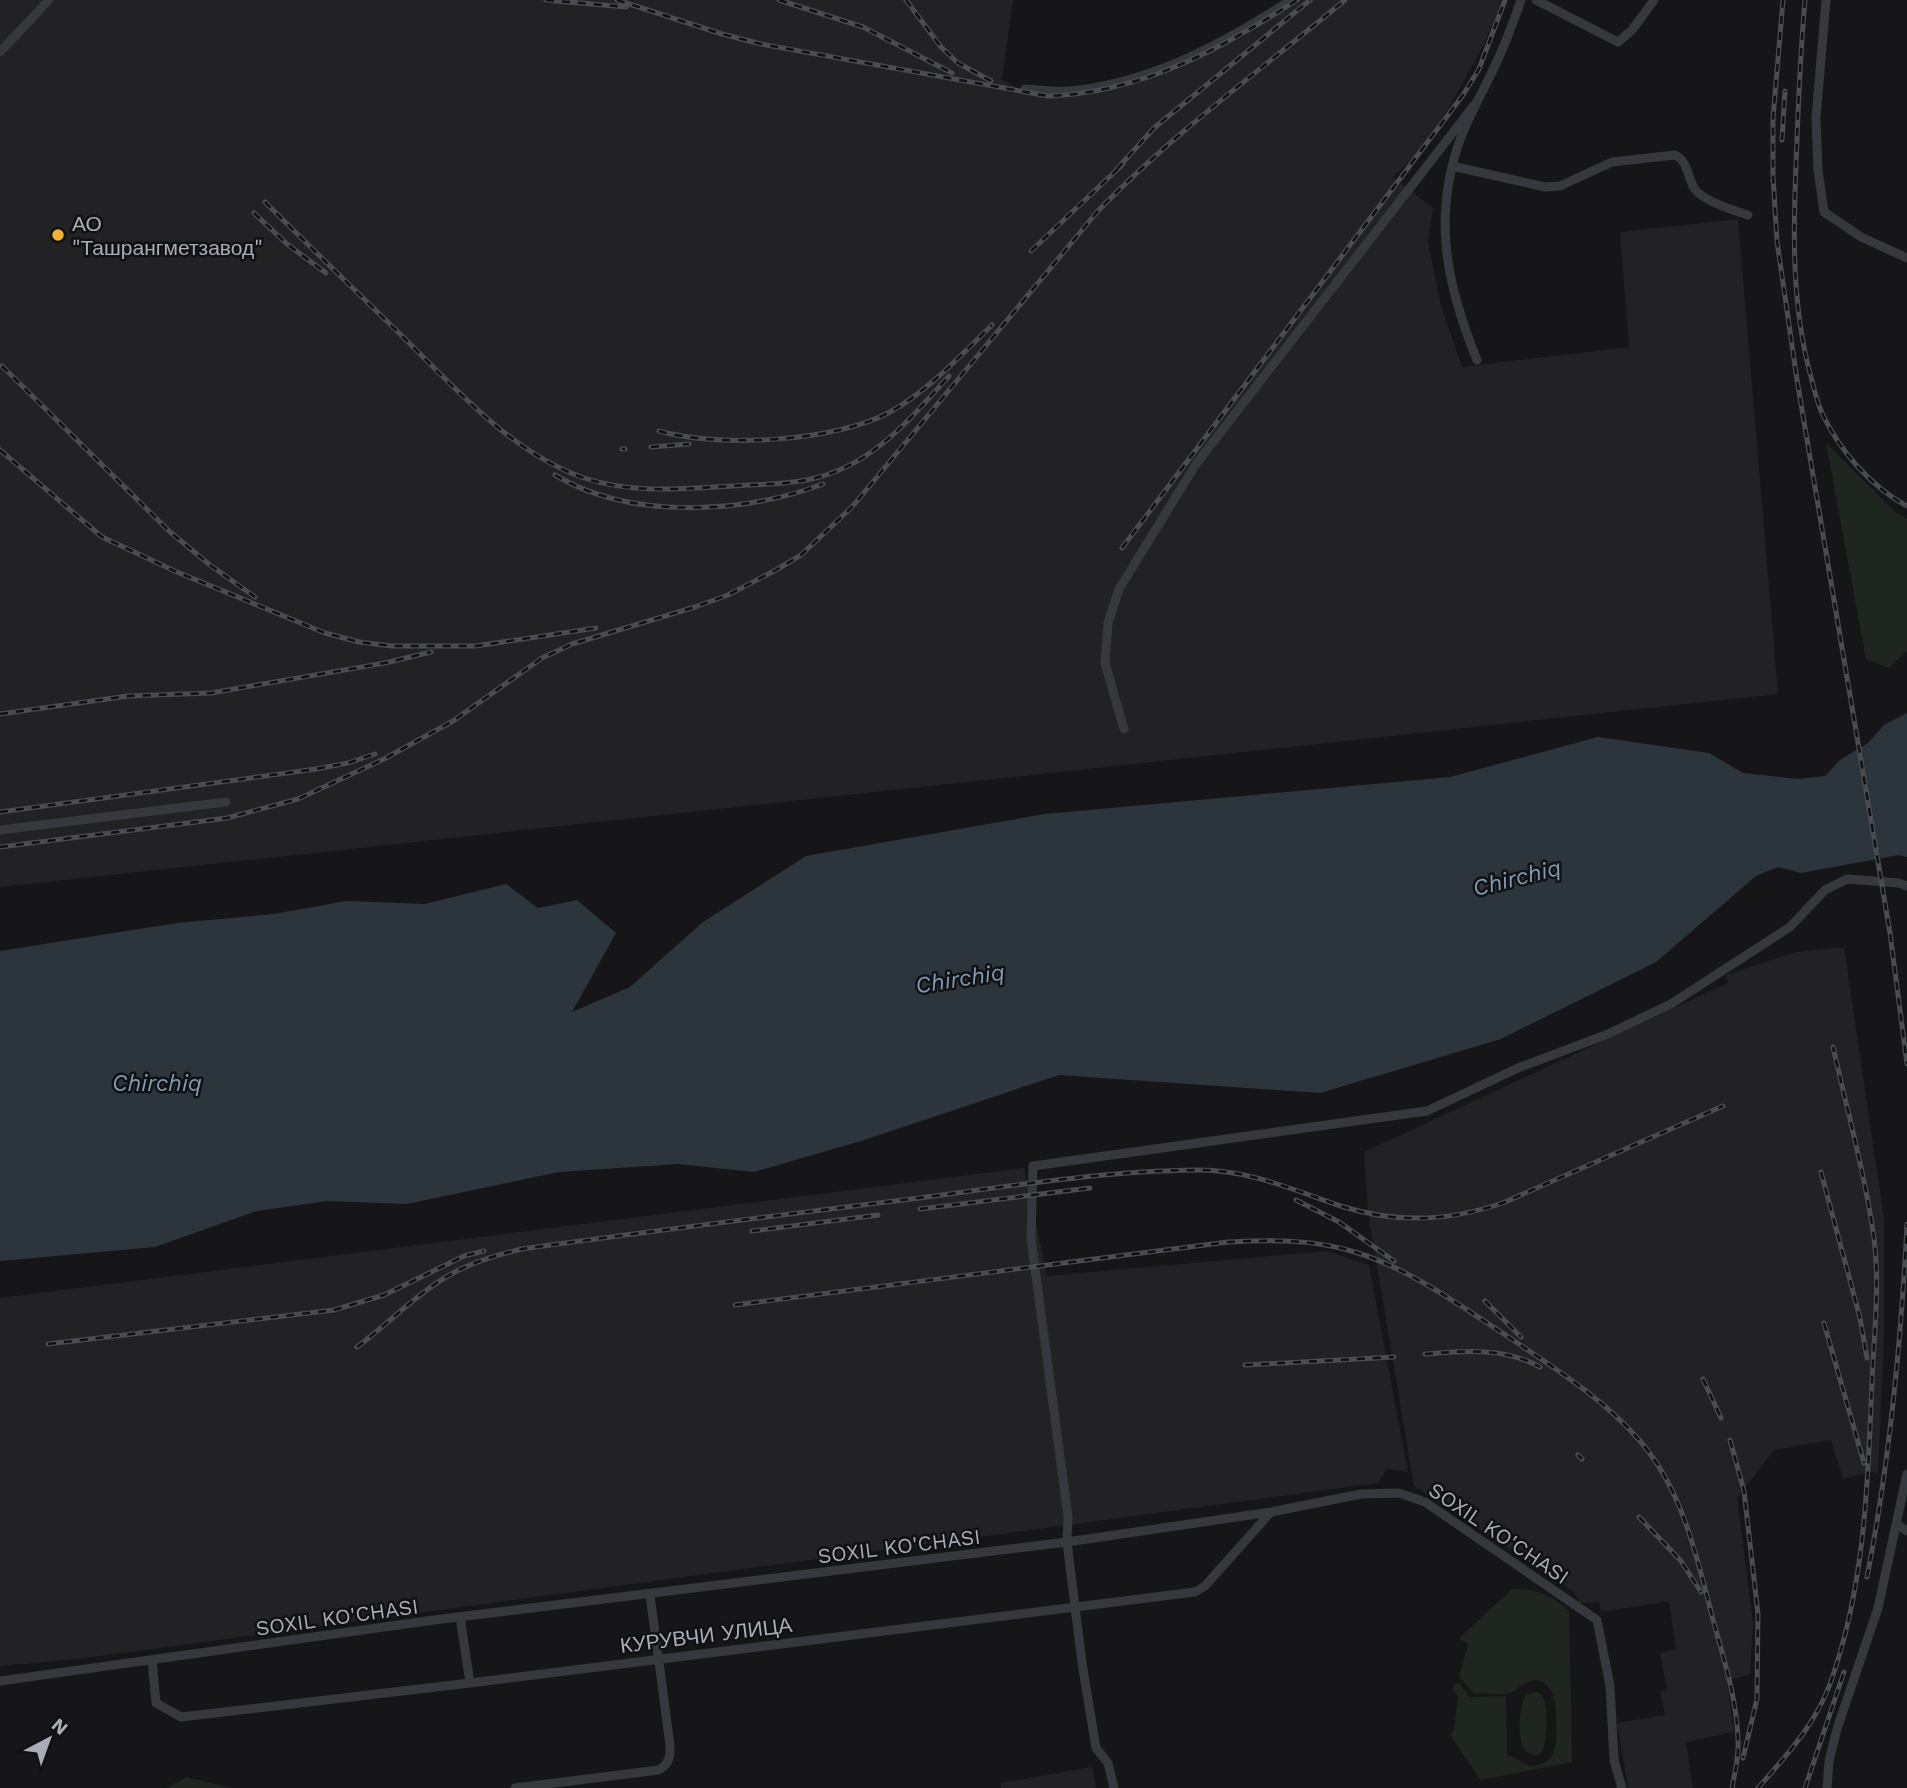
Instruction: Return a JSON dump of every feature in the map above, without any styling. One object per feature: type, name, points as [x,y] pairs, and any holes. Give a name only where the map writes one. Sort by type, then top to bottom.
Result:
[{"type":"street","points":[[0,51],[49,0]]},
{"type":"street","points":[[1025,89],[1077,91],[1152,74],[1242,32],[1291,0]]},
{"type":"street","points":[[1477,359],[1458,312],[1446,262],[1445,214],[1452,166],[1475,104],[1502,51],[1521,0]]},
{"type":"street","points":[[1536,0],[1618,42],[1632,30],[1654,0]]},
{"type":"street","points":[[1826,0],[1816,118],[1818,170],[1824,212],[1861,237],[1907,258]]},
{"type":"street","points":[[1124,729],[1105,663],[1108,623],[1119,589],[1196,464],[1475,104]]},
{"type":"street","points":[[1452,166],[1545,187],[1560,186],[1612,162],[1675,155],[1681,158],[1694,189],[1701,195],[1748,215]]},
{"type":"street","points":[[0,830],[226,802]]},
{"type":"street","points":[[1114,1788],[1108,1763],[1096,1748],[1082,1663],[1067,1542],[1069,1517],[1031,1238],[1033,1166],[1427,1111],[1518,1068],[1608,1034],[1671,1004],[1790,927],[1825,890],[1847,879],[1907,886]]},
{"type":"street","points":[[1827,1788],[1829,1761],[1837,1729],[1878,1608],[1907,1475]]},
{"type":"street","name":"SOXIL KO'CHASI","points":[[0,1681],[460,1617],[1067,1542],[1271,1512],[1361,1494],[1399,1493],[1425,1502],[1597,1620],[1610,1686],[1614,1760],[1622,1788]]},
{"type":"street","name":"КУРУВЧИ УЛИЦА","points":[[152,1660],[156,1703],[181,1717],[470,1684],[658,1658],[1195,1592],[1205,1586],[1271,1512]]},
{"type":"street","points":[[1898,1525],[1907,1531]]},
{"type":"street","points":[[515,1788],[659,1770],[666,1765],[670,1759],[670,1745],[650,1595]]},
{"type":"street","points":[[460,1617],[470,1684]]},
{"type":"shaded area","points":[[0,0],[1013,0],[1002,80],[1031,95],[1097,92],[1163,72],[1240,39],[1298,0],[1501,0],[1484,44],[1449,108],[1415,156],[1393,177],[1433,208],[1428,242],[1441,306],[1462,367],[1629,347],[1620,232],[1738,219],[1778,694],[0,887]]},
{"type":"shaded area","points":[[1826,443],[1895,512],[1907,519],[1907,651],[1889,668],[1866,659]]},
{"type":"shaded area","points":[[1844,947],[1884,1219],[1884,1338],[1878,1473],[1869,1472],[1843,1479],[1831,1440],[1774,1450],[1737,1498],[1753,1624],[1750,1674],[1727,1681],[1734,1732],[1686,1742],[1693,1788],[1628,1788],[1617,1723],[1665,1715],[1660,1691],[1667,1690],[1660,1653],[1676,1649],[1669,1601],[1601,1612],[1599,1602],[1580,1603],[1574,1592],[1414,1486],[1368,1213],[1364,1152],[1728,983],[1726,975],[1795,952]]},
{"type":"shaded area","points":[[1024,1168],[1047,1276],[1328,1251],[1369,1265],[1408,1472],[1387,1469],[1378,1483],[78,1659],[0,1666],[0,1298]]},
{"type":"shaded area","points":[[1512,1589],[1543,1594],[1569,1611],[1572,1762],[1481,1780],[1450,1735],[1454,1730],[1458,1697],[1453,1689],[1454,1685],[1459,1683],[1470,1697],[1506,1696],[1507,1755],[1527,1765],[1536,1766],[1549,1760],[1556,1745],[1555,1703],[1547,1685],[1535,1681],[1527,1682],[1508,1694],[1474,1693],[1459,1677],[1468,1644],[1459,1638]]},
{"type":"shaded area","points":[[1536,1692],[1544,1699],[1545,1743],[1541,1753],[1532,1755],[1522,1743],[1520,1720],[1527,1694]]},
{"type":"shaded area","points":[[1092,1767],[1096,1788],[1001,1788],[1000,1783]]},
{"type":"shaded area","points":[[186,1777],[232,1788],[167,1788]]},
{"type":"water","name":"Chirchiq","points":[[1907,713],[1907,857],[1899,855],[1801,873],[1778,867],[1756,876],[1656,962],[1501,1039],[1320,1093],[1059,1075],[861,1141],[754,1172],[678,1164],[559,1172],[407,1204],[327,1201],[257,1211],[155,1247],[0,1261],[0,951],[177,923],[274,914],[346,901],[425,904],[506,884],[538,908],[577,900],[616,933],[572,1012],[630,987],[703,922],[806,856],[1045,814],[1450,777],[1598,737],[1709,753],[1743,773],[1798,779],[1825,776],[1840,760],[1868,743],[1884,725]]},
{"type":"railway","points":[[546,0],[626,7]]},
{"type":"railway","points":[[617,0],[761,44],[1048,96],[1115,87],[1148,77],[1209,51],[1297,0]]},
{"type":"railway","points":[[779,0],[863,27],[952,73]]},
{"type":"railway","points":[[906,0],[941,47],[958,63],[991,81]]},
{"type":"railway","points":[[1117,169],[1154,128],[1310,0]]},
{"type":"railway","points":[[0,847],[227,818],[298,799],[384,759],[453,721],[542,658],[572,644],[728,595],[801,555],[852,507],[1097,212],[1187,129],[1345,0]]},
{"type":"railway","points":[[1122,548],[1463,95],[1479,69],[1505,0]]},
{"type":"railway","points":[[1783,0],[1773,118],[1777,241],[1797,380],[1890,933],[1907,1064]]},
{"type":"railway","points":[[1805,0],[1794,218],[1797,298],[1805,351],[1822,413],[1837,440],[1869,478],[1907,506]]},
{"type":"railway","points":[[1782,140],[1785,91]]},
{"type":"railway","points":[[1031,251],[1123,164]]},
{"type":"railway","points":[[265,202],[487,419],[533,453],[558,467],[602,483],[639,488],[695,488],[792,482],[833,473],[853,464],[888,439],[949,376]]},
{"type":"railway","points":[[254,213],[287,244],[326,273]]},
{"type":"railway","points":[[659,431],[713,439],[776,439],[809,436],[867,422],[890,412],[918,394],[992,325]]},
{"type":"railway","points":[[2,366],[169,531],[255,597]]},
{"type":"railway","points":[[651,447],[689,444]]},
{"type":"railway","points":[[0,450],[102,537],[177,572],[325,633],[359,642],[392,646],[476,646],[596,628]]},
{"type":"railway","points":[[555,475],[585,490],[617,500],[687,508],[758,502],[823,484]]},
{"type":"railway","points":[[0,714],[128,696],[211,693],[385,663],[431,652]]},
{"type":"railway","points":[[0,812],[316,769],[375,754]]},
{"type":"railway","points":[[1758,1788],[1789,1752],[1824,1699],[1842,1647],[1851,1610],[1863,1534],[1876,1310],[1876,1256],[1866,1190],[1833,1047]]},
{"type":"railway","points":[[357,1347],[446,1277],[483,1260],[522,1249],[1053,1180],[1160,1171],[1235,1173],[1365,1212],[1405,1218],[1445,1216],[1505,1202],[1723,1106]]},
{"type":"railway","points":[[1821,1172],[1860,1318],[1867,1358]]},
{"type":"railway","points":[[920,1209],[1090,1188]]},
{"type":"railway","points":[[1296,1200],[1339,1222],[1394,1261]]},
{"type":"railway","points":[[752,1231],[878,1215]]},
{"type":"railway","points":[[1867,1577],[1893,1401],[1907,1224]]},
{"type":"railway","points":[[735,1305],[1228,1242],[1276,1241],[1323,1245],[1355,1252],[1395,1268],[1452,1300],[1577,1384],[1626,1426],[1655,1460],[1686,1524],[1729,1678],[1738,1741],[1732,1788]]},
{"type":"railway","points":[[48,1344],[334,1310],[384,1295],[464,1256],[484,1251]]},
{"type":"railway","points":[[1485,1301],[1521,1337]]},
{"type":"railway","points":[[1824,1323],[1864,1463]]},
{"type":"railway","points":[[1425,1354],[1498,1353],[1540,1367]]},
{"type":"railway","points":[[1245,1365],[1394,1357]]},
{"type":"railway","points":[[1703,1379],[1721,1418]]},
{"type":"railway","points":[[1730,1440],[1744,1491],[1758,1614],[1757,1699],[1743,1758]]},
{"type":"railway","points":[[1578,1455],[1582,1459]]},
{"type":"railway","points":[[1639,1517],[1681,1561],[1701,1592]]},
{"type":"railway","points":[[1805,1788],[1844,1672]]},
{"type":"place","name":"АО \"Ташрангметзавод\"","points":[[58,235]]}]
